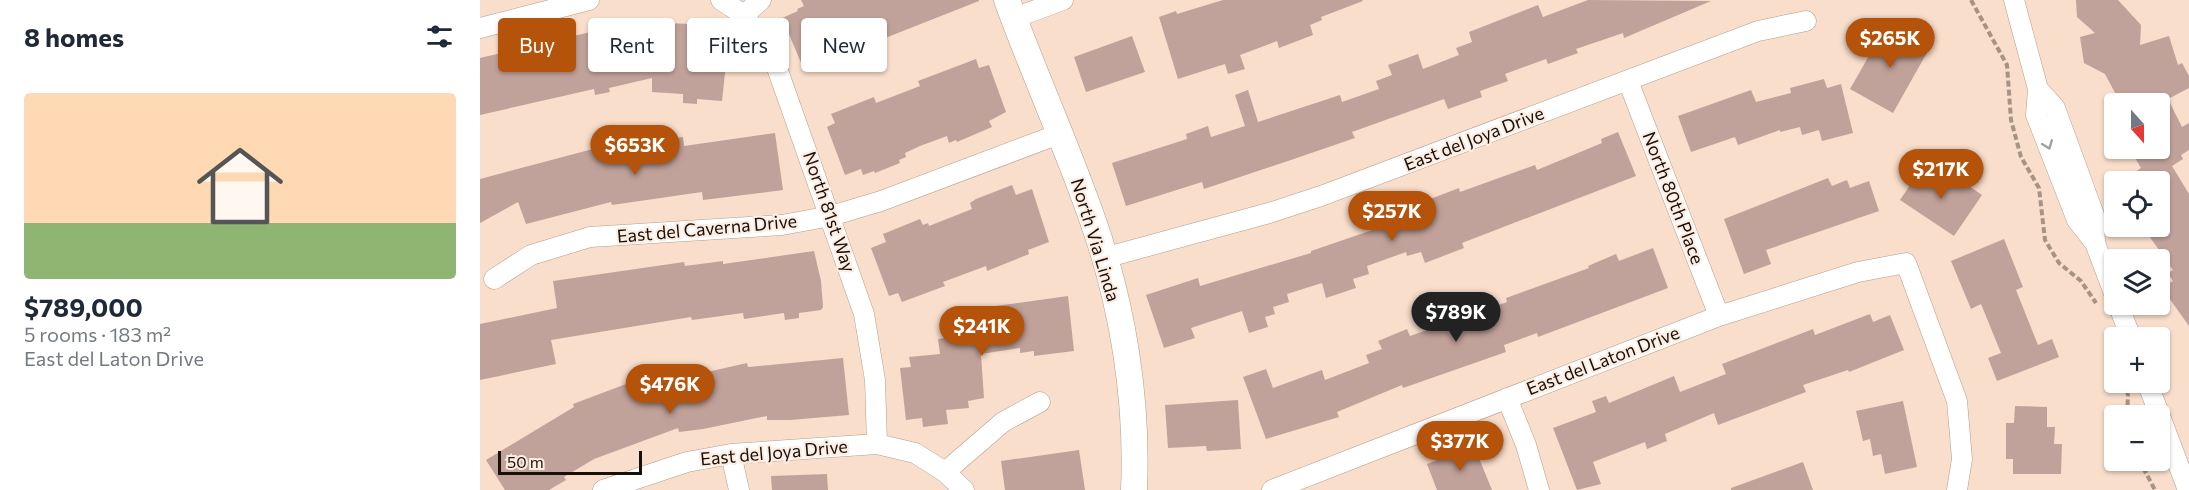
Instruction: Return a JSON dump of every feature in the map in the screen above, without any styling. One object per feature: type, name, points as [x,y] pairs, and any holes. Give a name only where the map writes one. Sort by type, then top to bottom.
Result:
[{"type":"street","points":[[480,28],[589,0]]},
{"type":"street","points":[[721,0],[744,15],[761,0]]},
{"type":"street","points":[[1011,9],[1063,0]]},
{"type":"street","points":[[2014,0],[2038,89],[2036,115],[2077,220],[2095,243],[2104,267]]},
{"type":"street","name":"North Via Linda","points":[[1011,9],[1094,221],[1104,258],[1129,374],[1136,459],[1134,490]]},
{"type":"street","name":"North 81st Way","points":[[744,15],[771,51],[864,314],[875,380],[877,444]]},
{"type":"street","name":"East del Joya Drive","points":[[1104,258],[1311,200],[1758,31],[1806,21]]},
{"type":"street","name":"North 80th Place","points":[[1628,81],[1719,316]]},
{"type":"street","name":"East del Caverna Drive","points":[[495,279],[531,255],[590,237],[783,225],[831,216],[881,201],[1059,134]]},
{"type":"street","name":"East del Laton Drive","points":[[1272,490],[1719,316],[1858,272],[1906,263],[1957,401],[1962,459],[1958,490]]},
{"type":"street","points":[[1508,398],[1526,445],[1539,490]]},
{"type":"street","points":[[945,472],[1003,422],[1040,402]]},
{"type":"street","points":[[2170,443],[2187,490]]},
{"type":"street","points":[[877,444],[915,453],[945,472],[964,490]]},
{"type":"street","name":"East del Joya Drive","points":[[603,490],[687,462],[731,454],[877,444]]},
{"type":"street","points":[[731,454],[739,490]]},
{"type":"path","points":[[2145,471],[2155,490]]},
{"type":"building","points":[[801,0],[979,0],[887,37],[887,18],[801,18],[801,63],[789,34],[789,18],[782,18],[804,6]]},
{"type":"building","points":[[1223,0],[1363,1],[1321,17],[1322,20],[1310,25],[1313,35],[1279,48],[1277,41],[1240,55],[1245,69],[1228,74],[1225,64],[1178,79],[1159,17]]},
{"type":"building","points":[[1588,0],[1711,1],[1624,38],[1623,33],[1576,49],[1578,53],[1548,64],[1546,59],[1505,74],[1508,81],[1480,91],[1482,97],[1448,109],[1444,99],[1352,132],[1355,138],[1285,162],[1204,189],[1202,182],[1126,206],[1112,163],[1187,139],[1186,134],[1208,126],[1211,137],[1245,126],[1235,95],[1248,90],[1258,122],[1340,95],[1342,102],[1379,89],[1376,81],[1392,75],[1388,65],[1418,54],[1423,69],[1459,55],[1456,48],[1472,42],[1469,32],[1538,5],[1543,17]]},
{"type":"building","points":[[2076,0],[2118,0],[2141,25],[2140,45],[2169,36],[2178,65],[2182,63],[2189,76],[2189,88],[2170,98],[2170,93],[2115,93],[2105,74],[2084,63],[2080,37],[2095,33],[2077,17]]},
{"type":"building","points":[[675,23],[687,24],[687,72],[725,72],[722,101],[697,99],[697,104],[683,103],[683,94],[652,92],[652,78],[609,88],[610,92],[595,95],[594,89],[480,115],[480,58],[498,54],[498,72],[576,72],[576,35],[588,33],[588,72],[675,72]]},
{"type":"building","points":[[1886,26],[1929,49],[1893,113],[1850,89]]},
{"type":"building","points":[[1132,36],[1145,72],[1086,92],[1074,57]]},
{"type":"building","points":[[976,59],[979,68],[989,65],[1006,112],[989,121],[992,127],[957,142],[956,140],[949,143],[947,136],[920,146],[905,153],[906,157],[899,160],[900,163],[875,173],[874,171],[863,175],[861,169],[845,175],[827,127],[835,123],[831,114],[874,97],[876,103],[920,86],[918,81]]},
{"type":"building","points":[[1824,79],[1827,88],[1841,84],[1853,133],[1822,141],[1819,130],[1802,135],[1800,127],[1780,132],[1780,130],[1738,145],[1735,137],[1691,152],[1678,116],[1751,90],[1756,102],[1791,93],[1790,88]]},
{"type":"building","points":[[2170,103],[2182,127],[2189,123],[2189,150],[2181,155],[2183,159],[2172,166],[2189,194],[2189,326],[2170,299],[2170,283],[2173,281],[2170,272],[2173,270],[2170,266],[2170,249],[2158,249],[2150,237],[2170,237],[2170,171],[2136,171],[2141,168],[2136,159],[2170,159]]},
{"type":"building","points":[[1618,132],[1636,176],[1462,243],[1464,248],[1425,263],[1421,252],[1407,256],[1406,252],[1367,266],[1369,274],[1353,279],[1356,288],[1326,298],[1322,283],[1287,294],[1289,302],[1273,307],[1275,314],[1265,317],[1268,327],[1249,333],[1242,311],[1191,328],[1195,338],[1164,348],[1146,295],[1198,278],[1200,286],[1311,253],[1311,251],[1390,224],[1386,216],[1459,188],[1460,192],[1535,165],[1537,170],[1602,143],[1601,139]]},
{"type":"building","points":[[775,133],[783,190],[703,200],[702,192],[612,205],[611,202],[526,224],[518,202],[480,223],[480,179],[589,150],[683,137],[684,146]]},
{"type":"building","points":[[1923,166],[1951,185],[1956,177],[1982,195],[1954,236],[1900,200]]},
{"type":"building","points":[[1828,178],[1832,186],[1847,180],[1850,188],[1869,181],[1879,211],[1766,250],[1771,264],[1744,274],[1724,219]]},
{"type":"building","points":[[1012,185],[1016,195],[1032,189],[1049,242],[1028,250],[1029,254],[987,271],[986,266],[943,282],[945,286],[902,302],[898,293],[889,296],[871,248],[886,242],[883,234],[920,219],[923,225],[928,223],[929,226],[972,209],[970,203],[976,199]]},
{"type":"building","points":[[2004,239],[2023,287],[2016,290],[2038,345],[2052,339],[2059,357],[1997,381],[1988,358],[2001,353],[1981,304],[1971,309],[1951,261]]},
{"type":"building","points":[[1653,248],[1668,288],[1538,337],[1537,333],[1504,345],[1506,352],[1403,388],[1402,385],[1337,412],[1339,417],[1266,439],[1243,377],[1266,369],[1273,388],[1322,370],[1325,380],[1369,363],[1366,355],[1382,349],[1378,341],[1407,329],[1410,336],[1507,302],[1506,298],[1589,268],[1588,266],[1616,254],[1619,261]]},
{"type":"building","points":[[814,251],[821,281],[823,307],[821,310],[799,313],[799,318],[785,320],[784,313],[744,319],[743,313],[692,320],[691,317],[551,340],[556,364],[480,380],[480,324],[557,308],[553,281],[684,262],[685,266],[723,261],[723,264]]},
{"type":"building","points":[[1068,296],[1074,351],[1034,356],[1034,351],[1020,353],[1020,348],[981,354],[984,398],[968,401],[969,408],[946,410],[948,424],[923,427],[922,418],[906,420],[900,368],[911,367],[909,357],[940,354],[938,339],[952,337],[953,343],[992,338],[988,307]]},
{"type":"building","points":[[1870,314],[1873,322],[1890,315],[1904,350],[1849,372],[1848,370],[1803,385],[1806,392],[1718,425],[1714,413],[1665,434],[1667,441],[1647,449],[1645,442],[1593,462],[1601,484],[1577,490],[1553,428],[1596,412],[1592,401],[1606,396],[1609,403],[1674,376],[1680,392],[1726,374],[1722,364],[1813,329],[1815,335]]},
{"type":"building","points":[[843,358],[849,415],[790,420],[767,420],[767,416],[703,429],[679,432],[678,428],[594,459],[564,477],[566,480],[549,490],[505,490],[486,460],[574,407],[573,404],[626,384],[628,388],[670,373],[701,366],[703,373],[747,363],[748,367]]},
{"type":"building","points":[[1238,400],[1241,449],[1207,451],[1206,446],[1168,448],[1165,405]]},
{"type":"building","points":[[1903,401],[1917,467],[1885,474],[1881,454],[1873,456],[1870,439],[1863,441],[1856,411]]},
{"type":"building","points":[[2015,406],[2047,407],[2047,427],[2055,427],[2054,444],[2062,444],[2061,474],[2013,474],[2013,459],[2006,459],[2006,423],[2014,423]]},
{"type":"building","points":[[1474,446],[1492,490],[1437,490],[1427,464]]},
{"type":"building","points":[[1079,450],[1085,490],[1005,490],[1001,461]]},
{"type":"building","points":[[1803,462],[1813,490],[1731,490],[1731,488]]},
{"type":"building","points":[[827,474],[828,490],[772,490],[771,476]]}]
